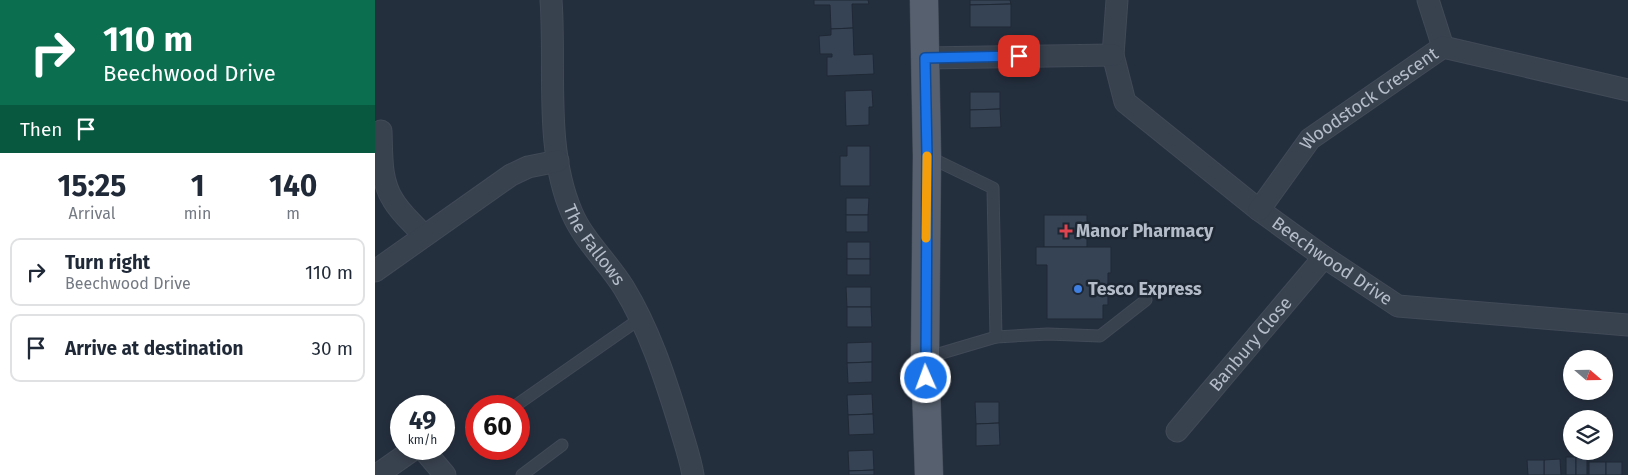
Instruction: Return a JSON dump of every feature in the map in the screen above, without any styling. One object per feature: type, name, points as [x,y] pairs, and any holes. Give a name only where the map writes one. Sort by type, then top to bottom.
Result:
[{"type":"main road","points":[[924,0],[927,156],[925,358],[929,475]]},
{"type":"street","name":"The Fallows","points":[[551,0],[554,131],[557,161],[572,214],[624,287],[641,318],[663,371],[693,475]]},
{"type":"street","name":"Beechwood Drive","points":[[1117,0],[1113,55],[1125,102],[1259,210],[1323,257],[1398,306],[1628,325]]},
{"type":"street","points":[[1428,0],[1443,47]]},
{"type":"street","name":"Woodstock Crescent","points":[[1259,210],[1310,139],[1443,47],[1628,90]]},
{"type":"street","points":[[925,58],[1113,55]]},
{"type":"street","points":[[381,131],[387,188],[400,210],[424,236]]},
{"type":"street","points":[[375,271],[511,176],[527,167],[557,161]]},
{"type":"street","name":"Banbury Close","points":[[1177,431],[1323,257]]},
{"type":"street","points":[[377,475],[398,460]]},
{"type":"street","points":[[432,460],[445,475]]},
{"type":"lane","points":[[927,156],[993,188],[996,337]]},
{"type":"lane","points":[[925,358],[996,337],[1048,334],[1100,336],[1146,300]]},
{"type":"lane","points":[[530,396],[641,318]]},
{"type":"lane","points":[[523,475],[562,445]]},
{"type":"building","points":[[814,0],[868,0],[869,4],[852,4],[853,28],[831,29],[830,5],[814,5]]},
{"type":"building","points":[[970,0],[1010,0],[1011,4],[970,5]]},
{"type":"building","points":[[1011,4],[1011,27],[970,27],[970,5]]},
{"type":"building","points":[[853,28],[854,55],[873,54],[874,74],[827,76],[827,57],[832,57],[832,54],[820,54],[819,36],[831,35],[831,29]]},
{"type":"building","points":[[872,90],[873,107],[869,107],[869,125],[846,126],[845,91]]},
{"type":"building","points":[[970,92],[1000,92],[1000,109],[970,110]]},
{"type":"building","points":[[1000,109],[1001,127],[970,128],[970,110]]},
{"type":"building","points":[[847,146],[870,146],[870,186],[840,186],[840,156],[847,156]]},
{"type":"building","points":[[846,198],[869,198],[868,215],[846,215]]},
{"type":"building","points":[[846,215],[868,215],[868,232],[846,232]]},
{"type":"building","name":"Manor Pharmacy","points":[[1044,215],[1087,215],[1087,247],[1044,247]]},
{"type":"building","points":[[847,242],[870,242],[870,259],[847,259]]},
{"type":"building","name":"Tesco Express","points":[[1036,247],[1111,247],[1111,273],[1108,273],[1108,305],[1103,305],[1103,319],[1047,319],[1047,265],[1036,265]]},
{"type":"building","points":[[847,259],[870,259],[870,275],[847,275]]},
{"type":"building","points":[[846,287],[871,287],[871,307],[847,307]]},
{"type":"building","points":[[847,307],[871,307],[872,327],[847,327]]},
{"type":"building","points":[[872,342],[872,362],[847,363],[847,343]]},
{"type":"building","points":[[872,362],[872,382],[848,383],[847,363]]},
{"type":"building","points":[[872,394],[873,414],[848,415],[847,395]]},
{"type":"building","points":[[975,402],[999,402],[999,423],[976,424]]},
{"type":"building","points":[[873,414],[874,434],[849,435],[848,415]]},
{"type":"building","points":[[999,423],[1000,445],[976,446],[976,424]]},
{"type":"building","points":[[873,450],[874,470],[849,471],[848,451]]},
{"type":"building","points":[[1560,459],[1561,475],[1544,475],[1544,460]]},
{"type":"building","points":[[1527,460],[1544,460],[1544,475],[1528,475]]},
{"type":"building","points":[[1566,460],[1576,460],[1576,475],[1566,475]]},
{"type":"building","points":[[1576,460],[1587,460],[1587,475],[1576,475]]},
{"type":"building","points":[[1589,462],[1606,462],[1606,475],[1589,475]]},
{"type":"building","points":[[1606,462],[1622,462],[1622,475],[1606,475]]},
{"type":"building","points":[[874,470],[874,475],[849,475],[849,471]]},
{"type":"slow traffic","points":[[926,238],[927,156]]},
{"type":"place","name":"Manor Pharmacy","points":[[1066,231]]},
{"type":"place","name":"Tesco Express","points":[[1078,289]]},
{"type":"route","points":[[926,378],[927,156],[925,58],[1019,56]]}]
